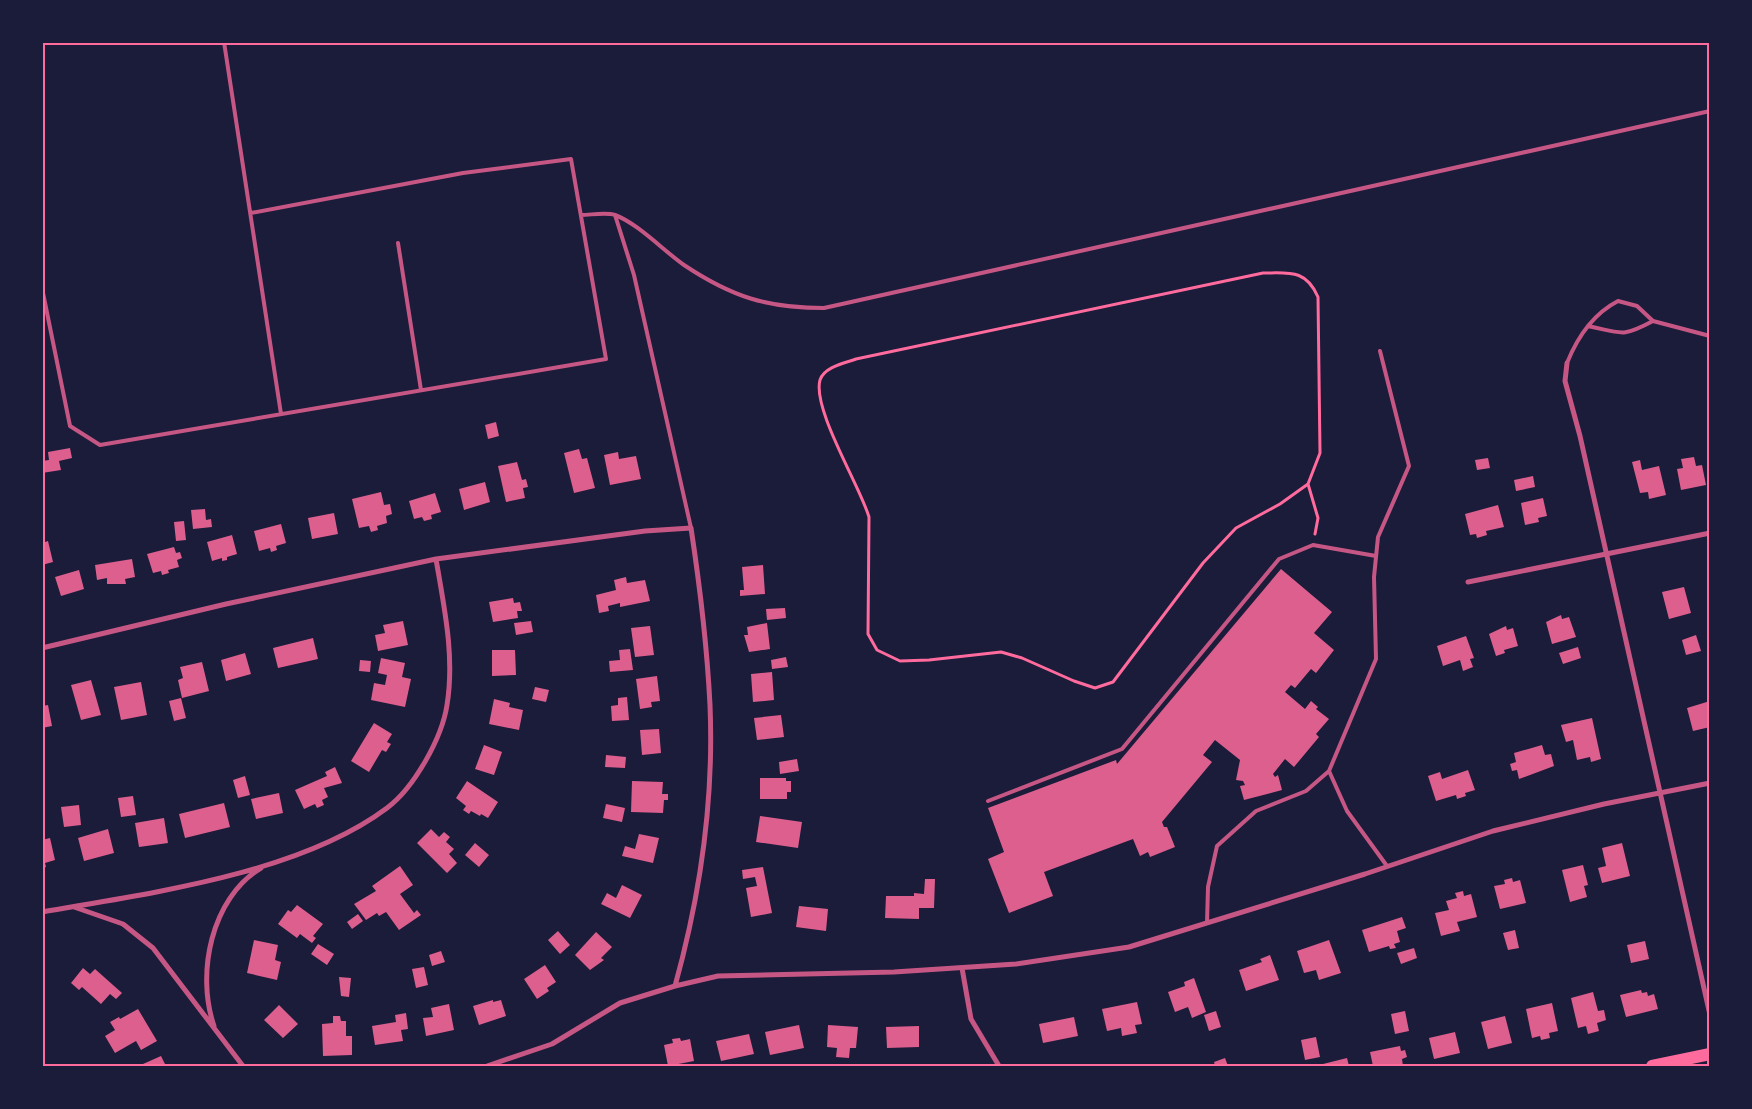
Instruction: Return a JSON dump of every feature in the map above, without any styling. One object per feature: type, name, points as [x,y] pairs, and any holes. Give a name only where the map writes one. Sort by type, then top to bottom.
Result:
[{"type":"main road","points":[[1652,1066],[1710,1054]]},
{"type":"street","points":[[1567,363],[1565,382],[1580,436],[1710,1015]]},
{"type":"street","points":[[42,648],[226,604],[436,559],[644,531],[691,528],[701,594],[710,706],[708,800],[690,930],[675,986]]},
{"type":"street","points":[[1468,582],[1710,533]]},
{"type":"street","points":[[42,912],[230,876],[293,857],[347,834],[389,807],[413,781],[432,747],[447,707],[450,678],[449,635],[436,559]]},
{"type":"street","points":[[487,1066],[552,1044],[620,1003],[675,986],[718,976],[894,972],[962,968],[1016,964],[1129,947],[1387,866],[1493,830],[1604,804],[1710,783]]},
{"type":"street","points":[[216,1030],[207,995],[207,976],[213,939],[228,901],[239,886],[252,874],[268,864]]},
{"type":"street","points":[[72,907],[123,924],[153,948],[243,1066]]},
{"type":"street","points":[[962,968],[971,1019],[999,1066]]},
{"type":"lane","points":[[224,42],[281,414]]},
{"type":"lane","points":[[581,214],[615,215],[651,238],[684,265],[726,289],[756,301],[788,308],[824,308],[1710,111]]},
{"type":"lane","points":[[42,288],[70,426],[100,445],[606,359],[571,158],[463,173],[251,213]]},
{"type":"lane","points":[[615,215],[634,276],[691,528]]},
{"type":"lane","points":[[398,243],[421,390]]},
{"type":"lane","points":[[1567,363],[1575,342],[1588,326],[1605,308],[1618,301],[1637,306],[1653,320],[1710,336]]},
{"type":"lane","points":[[1588,326],[1620,334],[1634,331],[1653,320]]},
{"type":"lane","points":[[1207,923],[1208,887],[1217,846],[1256,811],[1306,791],[1329,771],[1376,659],[1376,556],[1378,537],[1409,466],[1380,351]]},
{"type":"lane","points":[[988,801],[1122,749],[1279,559],[1313,545],[1376,556]]},
{"type":"lane","points":[[1329,771],[1346,811],[1387,866]]},
{"type":"path","points":[[1308,484],[1280,504],[1236,528],[1204,563],[1113,682],[1095,688],[1074,682],[1022,658],[1001,652],[929,660],[900,661],[877,650],[868,634],[869,517],[864,499],[840,455],[820,395],[820,379],[828,369],[856,359],[1263,273],[1291,273],[1303,276],[1312,284],[1318,297],[1320,453],[1308,484],[1318,518],[1313,545]]},
{"type":"building","points":[[496,422],[499,436],[488,439],[485,425]]},
{"type":"building","points":[[70,448],[72,458],[59,461],[61,470],[42,473],[42,461],[49,460],[48,452]]},
{"type":"building","points":[[579,449],[582,459],[587,458],[595,488],[574,493],[564,453]]},
{"type":"building","points":[[618,452],[619,459],[636,456],[641,479],[610,485],[604,455]]},
{"type":"building","points":[[1694,457],[1696,466],[1702,465],[1706,485],[1681,490],[1677,469],[1683,468],[1681,459]]},
{"type":"building","points":[[1488,458],[1490,468],[1477,470],[1475,460]]},
{"type":"building","points":[[1640,460],[1642,470],[1659,466],[1666,495],[1649,499],[1648,492],[1640,493],[1632,462]]},
{"type":"building","points":[[517,462],[522,480],[526,479],[528,487],[523,488],[525,498],[506,502],[498,466]]},
{"type":"building","points":[[1533,476],[1535,487],[1516,491],[1514,480]]},
{"type":"building","points":[[485,482],[490,502],[464,510],[459,489]]},
{"type":"building","points":[[381,492],[384,505],[390,504],[392,514],[386,516],[387,523],[377,526],[378,530],[371,532],[369,526],[359,528],[352,499]]},
{"type":"building","points":[[435,493],[441,512],[431,515],[432,519],[424,521],[422,517],[414,519],[409,501]]},
{"type":"building","points":[[1543,498],[1547,516],[1538,518],[1539,522],[1525,525],[1521,503]]},
{"type":"building","points":[[1498,505],[1504,527],[1486,531],[1487,535],[1477,538],[1476,534],[1470,535],[1465,514]]},
{"type":"building","points":[[205,509],[206,520],[211,519],[212,527],[193,529],[191,510]]},
{"type":"building","points":[[334,513],[338,534],[312,539],[308,518]]},
{"type":"building","points":[[184,521],[186,540],[176,541],[174,522]]},
{"type":"building","points":[[281,524],[286,543],[276,546],[277,550],[271,552],[270,548],[259,551],[254,531]]},
{"type":"building","points":[[232,535],[237,554],[227,557],[227,560],[222,561],[222,558],[212,561],[207,542]]},
{"type":"building","points":[[48,541],[53,562],[42,565],[42,543]]},
{"type":"building","points":[[174,547],[176,553],[180,552],[182,558],[177,560],[179,567],[168,570],[169,573],[162,575],[161,571],[153,573],[147,554]]},
{"type":"building","points":[[132,559],[135,577],[125,579],[126,584],[107,584],[107,578],[97,580],[95,565]]},
{"type":"building","points":[[763,565],[765,594],[740,596],[740,590],[744,590],[742,567]]},
{"type":"building","points":[[1281,569],[1332,612],[1314,633],[1334,650],[1316,673],[1311,669],[1295,688],[1291,685],[1285,692],[1305,709],[1311,701],[1318,707],[1316,709],[1329,719],[1316,734],[1319,737],[1294,767],[1285,759],[1273,774],[1275,777],[1278,775],[1282,790],[1244,800],[1240,786],[1245,785],[1243,781],[1236,780],[1240,760],[1215,740],[1203,755],[1212,762],[1162,822],[1164,827],[1167,827],[1175,847],[1150,857],[1148,852],[1140,856],[1133,839],[1044,872],[1053,896],[1009,913],[988,859],[1004,852],[988,808],[1116,760],[1117,764]]},
{"type":"building","points":[[79,570],[84,589],[61,596],[55,577]]},
{"type":"building","points":[[626,577],[627,583],[645,580],[650,601],[620,607],[620,603],[608,606],[609,611],[599,613],[596,595],[616,590],[614,580]]},
{"type":"building","points":[[1684,587],[1691,613],[1669,619],[1662,592]]},
{"type":"building","points":[[513,598],[514,603],[520,602],[522,611],[517,611],[518,618],[493,622],[489,602]]},
{"type":"building","points":[[785,608],[786,618],[767,620],[766,609]]},
{"type":"building","points":[[1561,615],[1562,619],[1569,617],[1576,637],[1552,644],[1546,622]]},
{"type":"building","points":[[403,621],[408,645],[378,651],[375,635],[385,633],[383,625]]},
{"type":"building","points":[[531,621],[533,632],[516,635],[514,623]]},
{"type":"building","points":[[767,623],[770,649],[749,652],[744,635],[748,635],[747,627]]},
{"type":"building","points":[[650,626],[654,655],[635,657],[631,628]]},
{"type":"building","points":[[1506,626],[1507,630],[1513,628],[1518,646],[1504,650],[1505,653],[1496,656],[1489,634]]},
{"type":"building","points":[[1696,635],[1701,651],[1686,655],[1682,640]]},
{"type":"building","points":[[1466,636],[1474,658],[1470,659],[1473,667],[1463,671],[1460,660],[1443,666],[1437,646]]},
{"type":"building","points":[[313,638],[318,659],[278,668],[273,648]]},
{"type":"building","points":[[1578,647],[1581,658],[1563,664],[1559,653]]},
{"type":"building","points":[[630,649],[633,670],[610,672],[609,661],[620,660],[619,650]]},
{"type":"building","points":[[492,650],[515,650],[516,675],[492,676]]},
{"type":"building","points":[[245,653],[251,674],[226,681],[221,660]]},
{"type":"building","points":[[786,657],[788,667],[772,669],[771,660]]},
{"type":"building","points":[[381,658],[405,663],[402,677],[411,679],[405,707],[371,700],[374,683],[385,685],[387,675],[378,673]]},
{"type":"building","points":[[360,660],[371,661],[370,672],[359,671]]},
{"type":"building","points":[[202,662],[209,691],[182,698],[178,680],[183,678],[180,667]]},
{"type":"building","points":[[772,672],[774,700],[753,702],[751,674]]},
{"type":"building","points":[[657,676],[660,701],[651,702],[652,707],[640,709],[636,679]]},
{"type":"building","points":[[91,680],[101,715],[81,720],[71,685]]},
{"type":"building","points":[[141,682],[147,715],[121,720],[114,687]]},
{"type":"building","points":[[535,687],[549,690],[546,702],[532,699]]},
{"type":"building","points":[[627,697],[629,720],[612,721],[611,706],[618,705],[618,698]]},
{"type":"building","points":[[181,698],[186,718],[174,721],[169,701]]},
{"type":"building","points":[[494,699],[510,703],[509,707],[523,710],[519,730],[489,724]]},
{"type":"building","points":[[1710,701],[1710,727],[1693,731],[1687,708]]},
{"type":"building","points":[[48,705],[52,726],[42,728],[42,706]]},
{"type":"building","points":[[781,715],[784,737],[757,740],[754,718]]},
{"type":"building","points":[[1592,718],[1601,759],[1591,762],[1590,757],[1577,760],[1573,740],[1566,742],[1561,725]]},
{"type":"building","points":[[374,723],[392,734],[387,742],[391,744],[386,752],[382,750],[369,772],[351,761]]},
{"type":"building","points":[[659,729],[661,753],[642,755],[640,730]]},
{"type":"building","points":[[484,745],[502,752],[494,775],[475,769]]},
{"type":"building","points":[[1542,745],[1545,755],[1551,754],[1554,766],[1519,779],[1517,770],[1512,771],[1510,764],[1516,762],[1514,753]]},
{"type":"building","points":[[606,755],[626,757],[625,768],[605,767]]},
{"type":"building","points":[[797,759],[799,771],[780,774],[779,762]]},
{"type":"building","points":[[335,767],[342,783],[324,788],[328,797],[322,800],[324,805],[317,808],[315,804],[304,809],[295,790],[327,776],[325,772]]},
{"type":"building","points":[[1468,770],[1475,790],[1465,793],[1466,796],[1457,799],[1456,795],[1436,801],[1428,776],[1440,772],[1442,779]]},
{"type":"building","points":[[245,776],[250,795],[238,798],[233,780]]},
{"type":"building","points":[[760,778],[786,778],[786,781],[791,781],[791,792],[787,792],[787,799],[760,799]]},
{"type":"building","points":[[467,781],[498,802],[488,818],[471,811],[469,814],[463,810],[466,806],[456,798]]},
{"type":"building","points":[[632,781],[663,782],[662,794],[668,794],[668,800],[664,800],[663,813],[631,812]]},
{"type":"building","points":[[279,793],[283,813],[256,819],[251,799]]},
{"type":"building","points":[[133,796],[136,815],[121,817],[118,798]]},
{"type":"building","points":[[224,803],[230,827],[185,838],[179,814]]},
{"type":"building","points":[[606,804],[625,808],[622,822],[603,818]]},
{"type":"building","points":[[79,805],[81,825],[64,827],[61,807]]},
{"type":"building","points":[[760,816],[802,822],[798,848],[756,842]]},
{"type":"building","points":[[164,818],[168,843],[139,847],[135,823]]},
{"type":"building","points":[[108,829],[114,853],[84,861],[78,838]]},
{"type":"building","points":[[431,829],[439,837],[444,832],[450,837],[446,842],[454,849],[449,854],[457,863],[447,873],[417,843]]},
{"type":"building","points":[[639,834],[659,838],[653,863],[622,856],[625,846],[635,849]]},
{"type":"building","points":[[50,838],[55,860],[45,863],[46,867],[42,868],[42,840]]},
{"type":"building","points":[[475,843],[489,855],[479,867],[465,855]]},
{"type":"building","points":[[1622,843],[1630,876],[1602,883],[1598,868],[1606,866],[1602,848]]},
{"type":"building","points":[[1583,865],[1588,885],[1584,886],[1587,897],[1570,902],[1562,870]]},
{"type":"building","points":[[400,866],[413,885],[400,894],[414,913],[417,910],[421,915],[399,930],[386,912],[379,916],[377,913],[366,920],[354,904],[376,891],[372,886]]},
{"type":"building","points":[[763,867],[772,913],[751,917],[746,888],[757,886],[755,877],[743,879],[742,870]]},
{"type":"building","points":[[1512,878],[1513,882],[1520,880],[1526,903],[1500,909],[1494,886],[1505,884],[1504,880]]},
{"type":"building","points":[[925,879],[935,879],[934,908],[919,908],[919,919],[885,918],[886,896],[914,896],[914,893],[924,894]]},
{"type":"building","points":[[622,885],[642,895],[630,918],[601,904],[607,893],[616,898]]},
{"type":"building","points":[[1463,891],[1464,896],[1471,894],[1477,917],[1457,922],[1460,931],[1441,936],[1435,913],[1449,910],[1446,901],[1457,898],[1455,893]]},
{"type":"building","points":[[297,905],[323,924],[313,936],[316,938],[312,943],[300,934],[297,938],[278,924],[288,910],[291,912]]},
{"type":"building","points":[[799,906],[828,909],[826,931],[796,927]]},
{"type":"building","points":[[358,914],[363,921],[352,929],[347,922]]},
{"type":"building","points":[[1402,917],[1406,928],[1397,931],[1400,942],[1394,944],[1396,948],[1390,949],[1389,946],[1369,952],[1362,930]]},
{"type":"building","points":[[1515,930],[1519,948],[1508,950],[1503,933]]},
{"type":"building","points":[[558,931],[570,945],[560,954],[548,940]]},
{"type":"building","points":[[596,932],[612,947],[601,958],[604,960],[590,970],[575,955]]},
{"type":"building","points":[[254,940],[278,945],[275,960],[281,962],[277,980],[247,973]]},
{"type":"building","points":[[1329,940],[1341,973],[1319,980],[1316,970],[1304,973],[1297,951]]},
{"type":"building","points":[[1645,941],[1649,959],[1631,963],[1627,945]]},
{"type":"building","points":[[318,944],[334,954],[327,965],[311,954]]},
{"type":"building","points":[[1414,948],[1417,958],[1401,964],[1397,953]]},
{"type":"building","points":[[441,951],[445,962],[432,966],[429,955]]},
{"type":"building","points":[[1270,955],[1279,980],[1246,991],[1239,970],[1262,962],[1260,959]]},
{"type":"building","points":[[545,965],[556,982],[547,988],[549,991],[537,999],[524,979]]},
{"type":"building","points":[[424,967],[428,985],[416,988],[412,969]]},
{"type":"building","points":[[83,968],[90,974],[95,969],[122,993],[116,999],[110,994],[101,1004],[82,987],[79,990],[71,983]]},
{"type":"building","points":[[339,977],[351,978],[349,997],[341,996]]},
{"type":"building","points":[[1194,978],[1206,1012],[1192,1018],[1188,1007],[1175,1012],[1168,992],[1185,986],[1184,982]]},
{"type":"building","points":[[1641,990],[1642,993],[1647,992],[1648,996],[1654,994],[1658,1009],[1626,1017],[1620,995]]},
{"type":"building","points":[[1593,992],[1598,1011],[1604,1010],[1606,1020],[1597,1023],[1599,1031],[1588,1034],[1586,1026],[1578,1028],[1571,998]]},
{"type":"building","points":[[493,1000],[493,1002],[501,1000],[506,1016],[479,1025],[473,1006]]},
{"type":"building","points":[[1137,1002],[1142,1024],[1135,1025],[1137,1033],[1122,1036],[1121,1028],[1107,1031],[1102,1009]]},
{"type":"building","points":[[1552,1003],[1558,1031],[1549,1033],[1550,1038],[1541,1040],[1540,1036],[1532,1038],[1526,1009]]},
{"type":"building","points":[[449,1004],[454,1030],[426,1036],[423,1018],[433,1017],[431,1008]]},
{"type":"building","points":[[279,1005],[298,1024],[283,1038],[264,1020]]},
{"type":"building","points":[[138,1009],[157,1041],[141,1050],[136,1041],[115,1053],[105,1036],[115,1030],[110,1022]]},
{"type":"building","points":[[1216,1011],[1221,1027],[1209,1031],[1204,1015]]},
{"type":"building","points":[[1405,1011],[1409,1031],[1395,1034],[1391,1014]]},
{"type":"building","points":[[406,1013],[408,1029],[401,1030],[403,1041],[375,1045],[372,1026],[396,1022],[395,1015]]},
{"type":"building","points":[[333,1016],[340,1016],[341,1021],[346,1021],[346,1036],[352,1036],[352,1055],[323,1056],[322,1024],[333,1023]]},
{"type":"building","points":[[1505,1016],[1512,1043],[1488,1049],[1481,1022]]},
{"type":"building","points":[[1074,1017],[1078,1036],[1043,1043],[1039,1024]]},
{"type":"building","points":[[799,1025],[804,1048],[770,1055],[765,1032]]},
{"type":"building","points":[[828,1025],[858,1027],[856,1048],[850,1048],[849,1058],[836,1057],[837,1048],[827,1047]]},
{"type":"building","points":[[919,1026],[919,1047],[887,1048],[886,1027]]},
{"type":"building","points":[[1455,1032],[1460,1053],[1434,1059],[1429,1038]]},
{"type":"building","points":[[749,1034],[754,1054],[721,1061],[716,1041]]},
{"type":"building","points":[[1316,1037],[1320,1057],[1305,1060],[1301,1040]]},
{"type":"building","points":[[680,1038],[681,1041],[690,1039],[694,1061],[668,1066],[664,1045],[673,1043],[672,1039]]},
{"type":"building","points":[[1400,1046],[1401,1051],[1405,1050],[1407,1057],[1402,1059],[1403,1066],[1373,1066],[1370,1052]]},
{"type":"building","points":[[161,1056],[166,1066],[144,1066],[143,1064]]},
{"type":"building","points":[[1225,1058],[1228,1066],[1215,1066],[1214,1062]]},
{"type":"building","points":[[1347,1058],[1349,1066],[1315,1066]]}]
